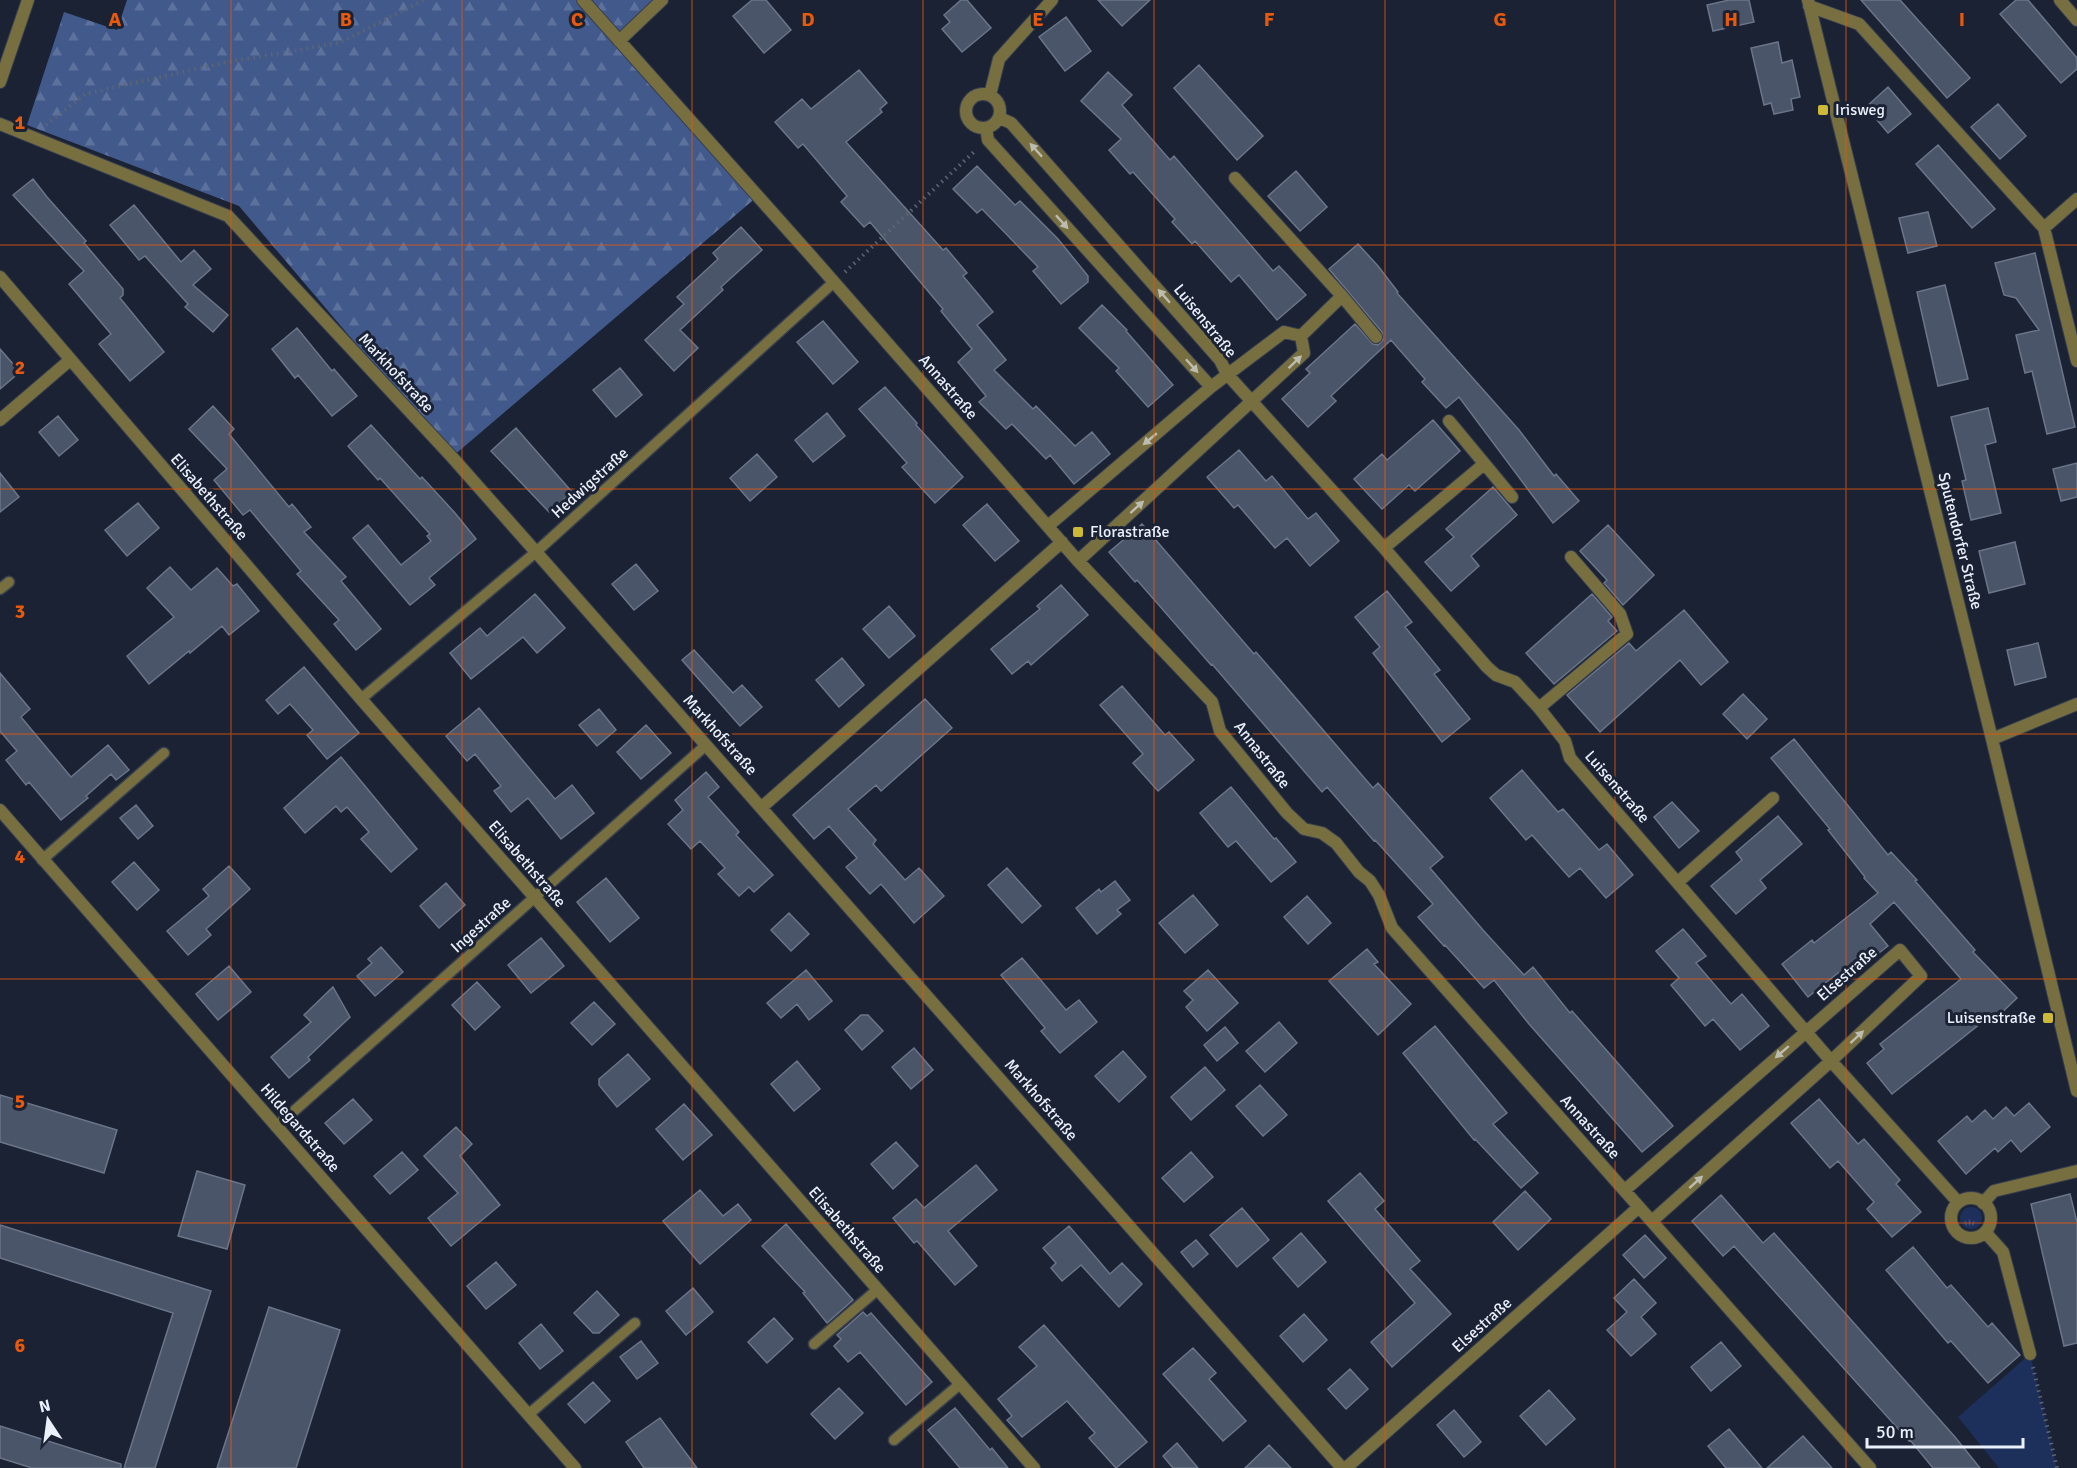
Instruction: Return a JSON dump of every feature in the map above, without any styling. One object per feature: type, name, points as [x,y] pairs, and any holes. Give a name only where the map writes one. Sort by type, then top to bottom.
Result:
[{"type":"street","points":[[0,81],[28,0]]},
{"type":"street","name":"Annastraße","points":[[583,0],[1078,561],[1212,702],[1220,731],[1287,813],[1304,829],[1322,832],[1336,843],[1359,872],[1370,881],[1379,895],[1392,928],[1870,1468]]},
{"type":"street","points":[[619,41],[662,0]]},
{"type":"street","points":[[1052,0],[999,59],[990,95],[982,94],[969,102],[966,110],[967,117],[972,124],[987,134],[1211,387]]},
{"type":"street","points":[[2060,0],[2077,20]]},
{"type":"street","points":[[1808,3],[1859,24],[2043,228],[2077,362]]},
{"type":"street","name":"Sputendorfer Straße","points":[[1808,3],[1992,739],[2077,1091]]},
{"type":"street","name":"Luisenstraße","points":[[990,95],[997,101],[1000,118],[1011,123],[1058,175],[1220,360],[1227,374],[1384,548],[1487,667],[1496,675],[1515,682],[1539,708],[1565,741],[1570,758],[1831,1061],[1958,1202]]},
{"type":"street","points":[[987,134],[1000,118]]},
{"type":"street","name":"Markhofstraße","points":[[0,124],[228,216],[537,552],[705,746],[762,807],[1344,1468]]},
{"type":"street","points":[[1235,178],[1376,337]]},
{"type":"street","points":[[2043,228],[2077,199]]},
{"type":"street","name":"Elisabethstraße","points":[[0,278],[361,699],[1034,1468]]},
{"type":"street","points":[[1301,336],[1342,296]]},
{"type":"street","points":[[1048,526],[1227,374],[1284,332],[1301,336]]},
{"type":"street","points":[[1078,561],[1305,352],[1301,336]]},
{"type":"street","points":[[0,420],[70,360]]},
{"type":"street","points":[[1449,421],[1512,497]]},
{"type":"street","points":[[1384,548],[1484,464]]},
{"type":"street","points":[[762,807],[1062,542]]},
{"type":"street","points":[[1539,708],[1627,634],[1620,614],[1571,557]]},
{"type":"street","points":[[1992,739],[2077,704]]},
{"type":"street","points":[[1678,882],[1773,798]]},
{"type":"street","name":"Hildegardstraße","points":[[0,810],[575,1468]]},
{"type":"street","name":"Elsestraße","points":[[1625,1190],[1900,950],[1921,976],[1831,1061],[1653,1221]]},
{"type":"street","points":[[1983,1203],[1994,1191],[2077,1171]]},
{"type":"street","points":[[1971,1198],[1983,1203],[1991,1220],[1985,1232],[1980,1237],[1972,1238],[1959,1234],[1954,1229],[1951,1215],[1958,1202],[1971,1198]]},
{"type":"street","name":"Elsestraße","points":[[1344,1468],[1639,1207]]},
{"type":"street","points":[[1985,1232],[2003,1252],[2030,1354]]},
{"type":"lane","name":"Hedwigstraße","points":[[361,699],[537,552],[834,282]]},
{"type":"lane","name":"Ingestraße","points":[[276,1127],[705,746]]},
{"type":"lane","points":[[42,860],[164,753]]},
{"type":"lane","points":[[814,1344],[877,1290]]},
{"type":"lane","points":[[529,1414],[635,1323]]},
{"type":"lane","points":[[894,1440],[960,1384]]},
{"type":"path","points":[[30,137],[85,94],[223,63],[339,43],[424,0]]},
{"type":"path","points":[[834,282],[987,134]]},
{"type":"path","points":[[2030,1354],[2057,1468]]},
{"type":"green space","points":[[127,0],[662,0],[619,40],[758,196],[452,457],[239,206],[27,125],[64,12],[117,30]]},
{"type":"green space","points":[[1971,1207],[1979,1210],[1982,1218],[1979,1226],[1971,1229],[1963,1226],[1960,1218],[1963,1210]]},
{"type":"green space","points":[[2030,1354],[2057,1468],[1999,1468],[1958,1417]]},
{"type":"building","points":[[752,0],[766,0],[791,30],[764,53],[733,16]]},
{"type":"building","points":[[961,0],[967,0],[991,28],[962,52],[942,29],[950,22],[944,15]]},
{"type":"building","points":[[1098,0],[1150,0],[1122,26]]},
{"type":"building","points":[[1729,0],[1749,0],[1754,22],[1713,31],[1707,5]]},
{"type":"building","points":[[1861,0],[1900,0],[1970,78],[1947,98]]},
{"type":"building","points":[[2016,0],[2028,0],[2077,58],[2077,69],[2061,83],[2000,14]]},
{"type":"building","points":[[1066,17],[1091,51],[1065,71],[1039,37]]},
{"type":"building","points":[[1778,42],[1782,63],[1792,60],[1800,97],[1791,99],[1793,110],[1774,114],[1771,103],[1764,105],[1751,48]]},
{"type":"building","points":[[1199,65],[1263,136],[1237,160],[1174,88]]},
{"type":"building","points":[[859,70],[887,103],[880,109],[882,112],[846,142],[943,250],[946,248],[967,273],[963,276],[993,312],[977,325],[1006,360],[994,370],[1033,409],[1036,406],[1075,446],[1092,432],[1110,454],[1074,484],[1050,455],[1046,459],[1012,424],[1006,429],[979,402],[986,396],[958,362],[972,349],[941,311],[943,309],[870,222],[864,227],[841,202],[847,196],[803,144],[798,148],[775,122],[802,99],[811,109]]},
{"type":"building","points":[[1108,72],[1132,95],[1122,105],[1170,160],[1174,156],[1273,271],[1279,266],[1306,295],[1277,320],[1239,275],[1231,282],[1195,241],[1192,244],[1172,222],[1175,219],[1133,172],[1130,174],[1109,150],[1121,139],[1081,101]]},
{"type":"building","points":[[1888,87],[1911,114],[1888,133],[1866,107]]},
{"type":"building","points":[[1998,104],[2026,136],[2000,159],[1971,127]]},
{"type":"building","points":[[1938,145],[1995,209],[1972,228],[1916,164]]},
{"type":"building","points":[[977,166],[1015,205],[1020,201],[1058,239],[1088,276],[1088,282],[1061,304],[1033,271],[1038,267],[982,209],[977,213],[953,189]]},
{"type":"building","points":[[1296,171],[1327,207],[1300,231],[1268,196]]},
{"type":"building","points":[[33,179],[123,289],[123,295],[120,298],[164,352],[130,381],[99,344],[111,334],[69,284],[84,271],[13,195]]},
{"type":"building","points":[[134,205],[181,262],[194,250],[211,269],[193,285],[228,315],[213,332],[185,307],[188,304],[145,256],[139,260],[110,225]]},
{"type":"building","points":[[1928,212],[1937,246],[1908,253],[1899,218]]},
{"type":"building","points":[[741,227],[762,250],[721,287],[723,290],[680,330],[698,348],[674,371],[645,340],[684,304],[677,297],[718,259],[713,253]]},
{"type":"building","points":[[1358,244],[1378,266],[1397,293],[1519,430],[1554,476],[1556,474],[1579,501],[1553,523],[1459,397],[1446,408],[1422,382],[1425,379],[1391,340],[1331,396],[1336,401],[1308,427],[1282,399],[1310,373],[1306,369],[1355,324],[1373,344],[1378,345],[1383,340],[1382,332],[1329,269]]},
{"type":"building","points":[[2035,253],[2075,427],[2047,434],[2032,371],[2025,373],[2016,335],[2039,330],[2016,298],[2004,295],[1995,263]]},
{"type":"building","points":[[1945,285],[1968,379],[1938,386],[1917,292]]},
{"type":"building","points":[[1102,305],[1127,330],[1173,385],[1148,407],[1116,371],[1119,368],[1079,328]]},
{"type":"building","points":[[823,321],[858,362],[833,384],[797,342]]},
{"type":"building","points":[[297,328],[332,371],[334,369],[357,396],[332,416],[298,375],[295,378],[272,349]]},
{"type":"building","points":[[0,349],[20,372],[0,389]]},
{"type":"building","points":[[620,368],[642,395],[616,417],[593,390]]},
{"type":"building","points":[[885,387],[963,477],[935,503],[902,467],[907,463],[859,409]]},
{"type":"building","points":[[213,406],[234,429],[229,434],[289,507],[292,504],[311,527],[304,532],[346,577],[341,581],[381,629],[356,650],[334,624],[339,620],[297,574],[301,571],[250,510],[243,515],[214,480],[227,469],[189,429]]},
{"type":"building","points":[[1988,408],[1996,442],[1985,445],[2001,513],[1971,520],[1962,481],[1966,480],[1951,417]]},
{"type":"building","points":[[827,413],[845,436],[813,462],[795,440]]},
{"type":"building","points":[[58,416],[78,440],[59,456],[39,432]]},
{"type":"building","points":[[1433,420],[1460,451],[1415,491],[1409,485],[1382,509],[1354,479],[1382,454],[1387,460]]},
{"type":"building","points":[[371,425],[420,479],[422,477],[476,539],[429,578],[435,585],[410,605],[353,538],[368,525],[401,565],[431,541],[427,536],[430,534],[348,446]]},
{"type":"building","points":[[516,428],[572,492],[549,512],[491,451]]},
{"type":"building","points":[[1239,450],[1266,481],[1272,476],[1308,519],[1316,513],[1339,541],[1310,566],[1287,538],[1275,548],[1238,505],[1234,508],[1207,477]]},
{"type":"building","points":[[757,454],[777,477],[750,501],[730,478]]},
{"type":"building","points":[[2077,463],[2077,497],[2061,501],[2053,469]]},
{"type":"building","points":[[0,473],[19,497],[0,512]]},
{"type":"building","points":[[1493,487],[1517,515],[1471,556],[1479,566],[1451,591],[1425,562],[1454,537],[1446,529]]},
{"type":"building","points":[[138,503],[159,528],[127,556],[105,530]]},
{"type":"building","points":[[987,504],[1019,541],[995,561],[963,525]]},
{"type":"building","points":[[1142,524],[1373,788],[1378,783],[1443,857],[1430,868],[1483,930],[1524,975],[1533,967],[1570,1013],[1572,1011],[1673,1126],[1642,1152],[1529,1024],[1494,980],[1484,988],[1418,917],[1433,904],[1327,787],[1322,792],[1212,664],[1109,552]]},
{"type":"building","points":[[1608,525],[1654,575],[1623,605],[1604,583],[1607,580],[1580,551]]},
{"type":"building","points":[[2015,542],[2025,584],[1989,593],[1979,551]]},
{"type":"building","points":[[636,564],[658,591],[634,610],[612,584]]},
{"type":"building","points":[[170,567],[191,590],[217,568],[233,586],[237,584],[259,611],[229,635],[222,626],[149,684],[127,656],[174,617],[147,588]]},
{"type":"building","points":[[1061,585],[1088,615],[1031,665],[1028,661],[1012,674],[991,649],[1040,609],[1037,606]]},
{"type":"building","points":[[1387,591],[1412,622],[1405,627],[1440,670],[1434,674],[1470,719],[1442,742],[1373,653],[1380,647],[1355,617]]},
{"type":"building","points":[[535,594],[565,628],[537,653],[523,637],[471,679],[450,653],[480,628],[487,636]]},
{"type":"building","points":[[1592,594],[1612,617],[1608,621],[1617,631],[1554,684],[1526,653]]},
{"type":"building","points":[[889,606],[915,636],[889,658],[863,629]]},
{"type":"building","points":[[1684,610],[1728,662],[1701,685],[1680,660],[1600,732],[1567,695],[1629,643],[1636,651]]},
{"type":"building","points":[[2038,643],[2046,677],[2015,685],[2007,650]]},
{"type":"building","points":[[694,650],[733,693],[742,685],[762,707],[740,726],[682,660]]},
{"type":"building","points":[[842,658],[864,685],[839,707],[816,680]]},
{"type":"building","points":[[304,667],[359,733],[327,759],[307,735],[313,730],[290,704],[278,714],[266,700]]},
{"type":"building","points":[[0,673],[30,709],[21,717],[71,777],[108,745],[129,770],[116,780],[111,774],[86,796],[88,798],[61,820],[29,782],[26,785],[6,760],[17,751],[0,731]]},
{"type":"building","points":[[1122,686],[1165,735],[1169,732],[1194,760],[1158,791],[1133,763],[1143,754],[1100,705]]},
{"type":"building","points":[[1743,694],[1767,719],[1747,739],[1723,714]]},
{"type":"building","points":[[925,699],[952,728],[881,791],[876,785],[848,809],[876,840],[873,844],[905,880],[919,868],[944,896],[914,923],[881,884],[870,894],[846,867],[857,858],[829,826],[814,839],[793,815]]},
{"type":"building","points":[[479,708],[555,799],[572,785],[594,813],[561,839],[528,798],[511,812],[494,791],[501,786],[475,754],[467,761],[446,736]]},
{"type":"building","points":[[599,709],[616,730],[597,746],[579,725]]},
{"type":"building","points":[[646,725],[671,753],[641,779],[617,752]]},
{"type":"building","points":[[1794,739],[1888,855],[1891,852],[1917,880],[1915,881],[1975,950],[1973,952],[2017,998],[1994,1020],[1990,1016],[1892,1094],[1867,1063],[1884,1049],[1880,1044],[1961,979],[1894,902],[1870,924],[1888,946],[1844,980],[1838,973],[1808,997],[1782,964],[1812,940],[1814,943],[1878,893],[1828,830],[1830,829],[1771,758]]},
{"type":"building","points":[[341,757],[417,849],[391,872],[361,839],[369,832],[347,807],[341,812],[336,806],[305,833],[284,808]]},
{"type":"building","points":[[1522,770],[1558,812],[1563,809],[1599,850],[1607,844],[1633,875],[1606,898],[1580,868],[1569,877],[1532,835],[1526,840],[1490,798]]},
{"type":"building","points":[[706,772],[719,787],[708,797],[739,832],[736,835],[773,875],[754,892],[749,887],[739,896],[718,874],[725,868],[700,841],[691,849],[668,824],[683,810],[675,800]]},
{"type":"building","points":[[1231,787],[1296,862],[1271,882],[1236,841],[1228,847],[1200,813]]},
{"type":"building","points":[[1672,802],[1699,831],[1679,848],[1654,817]]},
{"type":"building","points":[[136,805],[153,826],[138,839],[120,818]]},
{"type":"building","points":[[1778,816],[1802,844],[1760,880],[1766,888],[1736,914],[1711,886],[1742,860],[1736,852]]},
{"type":"building","points":[[134,862],[159,890],[137,910],[112,882]]},
{"type":"building","points":[[229,866],[250,889],[206,929],[211,935],[188,955],[167,931],[209,896],[203,889]]},
{"type":"building","points":[[1007,868],[1041,906],[1022,923],[988,885]]},
{"type":"building","points":[[606,878],[639,918],[610,942],[577,902]]},
{"type":"building","points":[[1115,881],[1130,900],[1117,910],[1121,914],[1097,934],[1076,908],[1099,889],[1101,892]]},
{"type":"building","points":[[446,883],[465,905],[439,928],[420,906]]},
{"type":"building","points":[[1193,895],[1218,925],[1185,953],[1159,923]]},
{"type":"building","points":[[1307,896],[1331,923],[1308,944],[1284,917]]},
{"type":"building","points":[[789,913],[809,934],[791,951],[771,930]]},
{"type":"building","points":[[1683,929],[1706,956],[1696,963],[1731,1004],[1742,994],[1769,1026],[1740,1050],[1713,1019],[1705,1026],[1671,985],[1679,978],[1656,951]]},
{"type":"building","points":[[541,938],[564,966],[531,993],[508,965]]},
{"type":"building","points":[[381,947],[403,972],[375,996],[357,976],[372,963],[368,959]]},
{"type":"building","points":[[1367,949],[1378,962],[1374,964],[1411,1004],[1378,1035],[1329,981]]},
{"type":"building","points":[[1022,958],[1066,1010],[1079,1000],[1097,1022],[1060,1053],[1041,1031],[1045,1028],[1001,975]]},
{"type":"building","points":[[229,966],[251,992],[218,1020],[196,994]]},
{"type":"building","points":[[806,970],[832,1001],[809,1020],[797,1004],[781,1018],[767,1003]]},
{"type":"building","points":[[1208,970],[1238,1003],[1207,1031],[1186,1007],[1193,1000],[1184,991]]},
{"type":"building","points":[[477,982],[500,1007],[475,1030],[452,1005]]},
{"type":"building","points":[[333,987],[350,1017],[308,1057],[310,1060],[289,1078],[271,1057],[311,1022],[304,1015]]},
{"type":"building","points":[[594,1002],[615,1024],[592,1045],[571,1023]]},
{"type":"building","points":[[861,1015],[868,1015],[883,1031],[862,1050],[845,1030]]},
{"type":"building","points":[[1279,1022],[1297,1043],[1265,1072],[1246,1051]]},
{"type":"building","points":[[1435,1026],[1507,1113],[1493,1124],[1538,1173],[1521,1188],[1474,1140],[1403,1053]]},
{"type":"building","points":[[1225,1027],[1238,1043],[1217,1061],[1204,1045]]},
{"type":"building","points":[[914,1048],[933,1070],[911,1089],[892,1067]]},
{"type":"building","points":[[1123,1051],[1146,1077],[1119,1102],[1095,1076]]},
{"type":"building","points":[[628,1054],[650,1079],[617,1107],[599,1085],[599,1079]]},
{"type":"building","points":[[797,1061],[820,1089],[794,1111],[771,1084]]},
{"type":"building","points":[[1205,1067],[1225,1090],[1191,1120],[1171,1097]]},
{"type":"building","points":[[1260,1085],[1287,1115],[1263,1136],[1236,1106]]},
{"type":"building","points":[[0,1095],[117,1130],[104,1173],[0,1142]]},
{"type":"building","points":[[353,1099],[372,1120],[344,1144],[325,1123]]},
{"type":"building","points":[[1819,1099],[1858,1144],[1864,1139],[1900,1180],[1896,1184],[1921,1212],[1892,1237],[1867,1209],[1874,1202],[1838,1161],[1830,1168],[1791,1123]]},
{"type":"building","points":[[2029,1103],[2050,1127],[2021,1152],[2011,1140],[1998,1152],[1995,1148],[1966,1174],[1938,1141],[1967,1116],[1972,1122],[1985,1110],[1993,1119],[2006,1107],[2014,1116]]},
{"type":"building","points":[[684,1104],[712,1135],[683,1160],[656,1129]]},
{"type":"building","points":[[456,1127],[472,1144],[460,1156],[500,1205],[451,1246],[428,1218],[458,1193],[424,1156]]},
{"type":"building","points":[[896,1142],[918,1166],[893,1189],[871,1164]]},
{"type":"building","points":[[402,1152],[418,1170],[390,1194],[374,1176]]},
{"type":"building","points":[[1191,1152],[1213,1177],[1184,1202],[1162,1178]]},
{"type":"building","points":[[976,1165],[997,1190],[948,1231],[977,1266],[955,1285],[917,1241],[914,1243],[893,1218],[916,1199],[924,1208]]},
{"type":"building","points":[[197,1171],[245,1185],[227,1249],[178,1236]]},
{"type":"building","points":[[1360,1173],[1384,1201],[1375,1209],[1420,1261],[1410,1269],[1451,1314],[1392,1367],[1371,1342],[1415,1303],[1328,1201]]},
{"type":"building","points":[[700,1190],[723,1216],[738,1204],[751,1220],[700,1264],[663,1221]]},
{"type":"building","points":[[1525,1191],[1551,1219],[1518,1250],[1493,1222]]},
{"type":"building","points":[[2070,1194],[2077,1222],[2077,1343],[2064,1346],[2031,1204]]},
{"type":"building","points":[[1721,1195],[1763,1243],[1774,1233],[1980,1468],[1933,1468],[1734,1246],[1723,1256],[1692,1221]]},
{"type":"building","points":[[1242,1208],[1269,1240],[1237,1267],[1210,1235]]},
{"type":"building","points":[[786,1224],[853,1300],[827,1323],[803,1293],[805,1292],[762,1246]]},
{"type":"building","points":[[0,1225],[211,1291],[155,1468],[124,1468],[173,1313],[0,1258]]},
{"type":"building","points":[[1069,1226],[1110,1274],[1122,1263],[1142,1284],[1119,1307],[1081,1265],[1062,1281],[1051,1268],[1056,1263],[1043,1248]]},
{"type":"building","points":[[1301,1233],[1326,1262],[1298,1287],[1273,1258]]},
{"type":"building","points":[[1645,1235],[1666,1258],[1644,1278],[1623,1255]]},
{"type":"building","points":[[1196,1240],[1208,1254],[1193,1267],[1181,1252]]},
{"type":"building","points":[[1913,1247],[1947,1288],[1951,1285],[1988,1327],[1992,1323],[2020,1355],[1988,1383],[1951,1341],[1948,1343],[1886,1270]]},
{"type":"building","points":[[496,1262],[516,1285],[486,1309],[467,1286]]},
{"type":"building","points":[[1634,1279],[1656,1303],[1641,1317],[1656,1334],[1631,1356],[1607,1330],[1627,1312],[1614,1298]]},
{"type":"building","points":[[693,1288],[713,1312],[686,1335],[666,1311]]},
{"type":"building","points":[[597,1291],[619,1315],[599,1333],[593,1333],[574,1313]]},
{"type":"building","points":[[269,1307],[340,1330],[296,1468],[217,1468]]},
{"type":"building","points":[[863,1312],[867,1316],[871,1313],[932,1382],[906,1405],[860,1352],[848,1362],[834,1346],[841,1339],[837,1335]]},
{"type":"building","points":[[1304,1314],[1327,1340],[1303,1362],[1280,1336]]},
{"type":"building","points":[[774,1318],[793,1339],[767,1363],[748,1342]]},
{"type":"building","points":[[541,1324],[563,1351],[540,1369],[519,1343]]},
{"type":"building","points":[[1044,1325],[1147,1442],[1116,1468],[1089,1438],[1095,1433],[1067,1401],[1022,1437],[1007,1420],[1012,1416],[998,1399],[1037,1366],[1019,1347]]},
{"type":"building","points":[[641,1341],[658,1363],[637,1379],[620,1357]]},
{"type":"building","points":[[1721,1342],[1741,1366],[1711,1391],[1691,1367]]},
{"type":"building","points":[[1193,1348],[1216,1373],[1209,1379],[1246,1421],[1223,1441],[1163,1374]]},
{"type":"building","points":[[1350,1369],[1368,1389],[1346,1409],[1328,1389]]},
{"type":"building","points":[[593,1382],[610,1401],[585,1423],[568,1404]]},
{"type":"building","points":[[839,1388],[863,1413],[835,1439],[811,1414]]},
{"type":"building","points":[[1549,1390],[1575,1419],[1546,1445],[1520,1416]]},
{"type":"building","points":[[955,1408],[1008,1468],[960,1468],[928,1430]]},
{"type":"building","points":[[1454,1410],[1481,1442],[1464,1457],[1437,1425]]},
{"type":"building","points":[[660,1418],[697,1468],[644,1468],[626,1442]]},
{"type":"building","points":[[0,1426],[121,1464],[121,1468],[32,1468],[0,1458]]},
{"type":"building","points":[[1729,1429],[1762,1468],[1726,1468],[1708,1446]]},
{"type":"building","points":[[1803,1436],[1832,1468],[1767,1468]]},
{"type":"building","points":[[1177,1443],[1198,1468],[1173,1468],[1163,1456]]},
{"type":"building","points":[[1269,1445],[1291,1468],[1245,1468]]},
{"type":"place","name":"Irisweg","points":[[1823,110]]},
{"type":"place","name":"Florastraße","points":[[1078,532]]},
{"type":"place","name":"Luisenstraße","points":[[2048,1018]]}]
